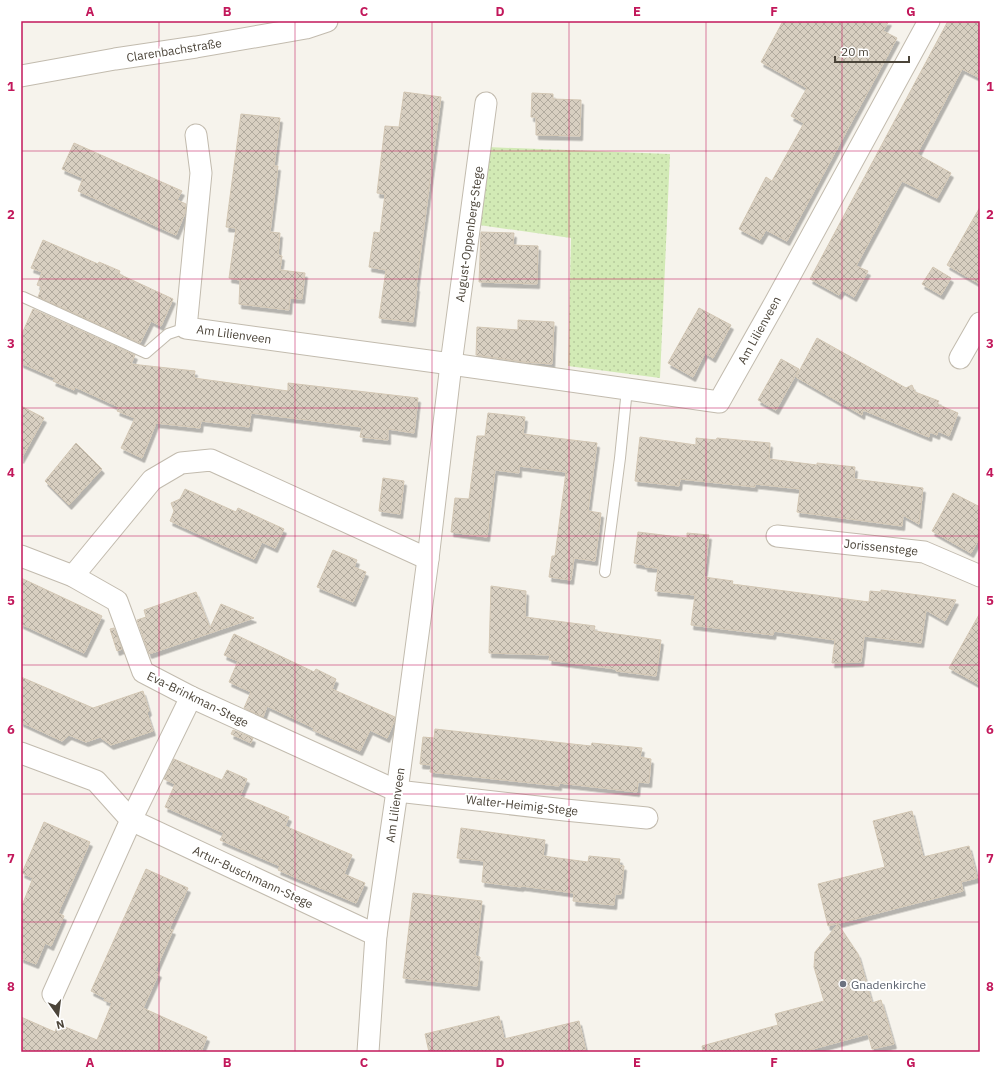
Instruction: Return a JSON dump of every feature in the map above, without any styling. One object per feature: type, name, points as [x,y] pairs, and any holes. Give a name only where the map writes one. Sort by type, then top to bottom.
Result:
[{"type":"street","name":"Clarenbachstraße","points":[[21,76],[114,59],[196,47],[306,28],[327,21]]},
{"type":"street","name":"Am Lilienveen","points":[[196,135],[201,173],[186,328],[719,402],[929,21]]},
{"type":"street","name":"August-Oppenberg-Stege","points":[[452,364],[486,103]]},
{"type":"street","points":[[960,358],[980,323]]},
{"type":"street","name":"Am Lilienveen","points":[[368,1052],[376,935],[428,559],[452,364]]},
{"type":"street","points":[[73,576],[152,480],[181,463],[211,460],[428,559]]},
{"type":"street","name":"Jorissenstege","points":[[777,536],[924,552],[980,576]]},
{"type":"street","name":"Eva-Brinkman-Stege","points":[[21,556],[73,576],[117,601],[143,672],[191,697],[397,791]]},
{"type":"street","points":[[53,994],[131,820],[191,697]]},
{"type":"street","name":"Artur-Buschmann-Stege","points":[[21,753],[96,781],[131,820],[376,935]]},
{"type":"street","name":"Walter-Heimig-Stege","points":[[397,791],[647,818]]},
{"type":"lane","points":[[23,297],[146,353],[168,334],[186,328]]},
{"type":"lane","points":[[605,572],[620,458],[626,389]]},
{"type":"green space","points":[[487,147],[670,154],[660,378],[568,366],[571,238],[479,225]]},
{"type":"building","points":[[783,21],[889,21],[883,31],[897,38],[787,241],[766,230],[760,240],[739,229],[766,177],[772,181],[804,123],[791,116],[807,88],[761,62]]},
{"type":"building","points":[[948,21],[980,21],[980,78],[962,69],[917,154],[951,173],[937,198],[902,181],[856,266],[868,271],[854,297],[842,290],[839,295],[810,279]]},
{"type":"building","points":[[404,92],[441,97],[416,287],[413,322],[379,318],[386,270],[369,267],[374,232],[380,233],[385,194],[377,193],[385,126],[399,127]]},
{"type":"building","points":[[532,93],[553,94],[553,99],[581,100],[580,136],[536,135],[536,117],[531,117]]},
{"type":"building","points":[[241,114],[280,118],[274,166],[278,166],[270,232],[280,233],[278,255],[282,256],[280,270],[305,273],[302,299],[290,298],[289,310],[239,304],[240,280],[229,278],[236,228],[226,227]]},
{"type":"building","points":[[74,143],[182,191],[177,200],[186,204],[185,213],[176,235],[78,191],[83,178],[62,169]]},
{"type":"building","points":[[980,207],[980,284],[947,265]]},
{"type":"building","points":[[481,232],[514,233],[513,245],[538,246],[537,284],[479,282]]},
{"type":"building","points":[[43,240],[98,264],[99,262],[120,271],[119,274],[173,299],[161,326],[151,321],[140,343],[38,297],[42,287],[37,285],[42,272],[31,268]]},
{"type":"building","points":[[933,267],[951,278],[941,295],[922,284]]},
{"type":"building","points":[[699,308],[731,325],[713,358],[705,353],[693,377],[668,363]]},
{"type":"building","points":[[33,309],[135,355],[131,364],[195,371],[194,378],[288,391],[288,383],[418,398],[414,433],[388,429],[388,440],[360,437],[362,427],[251,413],[249,427],[201,421],[200,428],[156,423],[142,458],[121,448],[135,418],[117,411],[119,407],[75,387],[74,390],[53,381],[55,378],[21,363],[21,336]]},
{"type":"building","points":[[518,320],[554,322],[552,364],[524,362],[476,355],[477,327],[518,330]]},
{"type":"building","points":[[817,338],[906,388],[912,385],[915,392],[939,401],[937,404],[958,413],[949,436],[938,431],[937,435],[930,432],[929,437],[863,410],[862,415],[796,377]]},
{"type":"building","points":[[781,359],[799,369],[776,410],[758,400]]},
{"type":"building","points":[[21,406],[44,418],[21,459]]},
{"type":"building","points":[[488,413],[525,417],[523,434],[597,443],[588,511],[601,513],[595,561],[574,558],[571,580],[549,577],[552,556],[555,556],[566,472],[519,466],[519,473],[495,470],[487,537],[451,532],[455,498],[469,499],[477,436],[485,436]]},
{"type":"building","points":[[640,437],[696,445],[696,438],[716,440],[717,438],[770,443],[769,459],[817,465],[817,463],[855,467],[854,479],[923,488],[919,524],[903,515],[902,526],[797,512],[800,489],[755,484],[755,487],[680,479],[679,486],[635,481]]},
{"type":"building","points":[[76,443],[102,469],[69,505],[45,481]]},
{"type":"building","points":[[383,478],[404,481],[400,514],[379,511]]},
{"type":"building","points":[[185,489],[236,512],[238,508],[284,529],[275,548],[262,542],[254,559],[170,521],[174,511],[171,503],[180,499]]},
{"type":"building","points":[[953,493],[980,507],[980,537],[971,553],[932,531]]},
{"type":"building","points":[[638,532],[687,538],[687,533],[709,535],[704,577],[733,581],[732,584],[869,602],[870,591],[881,592],[881,590],[956,600],[945,621],[926,610],[921,643],[864,636],[861,662],[832,663],[835,640],[774,631],[773,635],[691,625],[695,595],[655,591],[658,568],[645,567],[645,565],[634,563]]},
{"type":"building","points":[[333,550],[357,560],[354,567],[366,572],[353,602],[317,587]]},
{"type":"building","points":[[21,578],[102,616],[84,653],[21,624]]},
{"type":"building","points":[[491,586],[526,591],[525,617],[595,626],[594,631],[661,640],[656,676],[549,660],[550,655],[489,653]]},
{"type":"building","points":[[196,592],[210,628],[221,604],[254,618],[149,654],[137,620],[146,617],[144,610]]},
{"type":"building","points":[[980,613],[980,685],[949,668]]},
{"type":"building","points":[[114,628],[122,649],[117,651],[110,629]]},
{"type":"building","points":[[234,634],[314,672],[316,669],[336,679],[332,689],[395,717],[387,738],[370,730],[360,751],[313,730],[314,728],[267,706],[263,717],[244,708],[251,692],[229,682],[238,661],[224,655]]},
{"type":"building","points":[[21,677],[93,708],[143,691],[149,711],[147,713],[153,731],[111,745],[100,737],[86,742],[69,735],[62,741],[21,722]]},
{"type":"building","points":[[435,729],[591,746],[592,743],[642,748],[640,757],[651,759],[649,783],[638,782],[637,792],[559,783],[559,786],[430,772],[431,765],[420,764],[423,737],[434,738]]},
{"type":"building","points":[[233,730],[253,738],[251,743],[231,734]]},
{"type":"building","points":[[174,759],[222,780],[227,770],[247,779],[240,796],[289,817],[285,826],[352,855],[344,874],[365,883],[356,903],[278,870],[280,866],[220,840],[224,833],[165,807],[175,784],[164,779]]},
{"type":"building","points":[[912,811],[923,857],[969,846],[977,878],[961,882],[963,891],[828,926],[818,884],[885,867],[873,821]]},
{"type":"building","points":[[44,822],[90,842],[58,913],[64,916],[51,946],[45,943],[36,964],[21,958],[21,908],[33,878],[22,873]]},
{"type":"building","points":[[461,828],[545,840],[543,856],[588,862],[589,856],[620,859],[619,865],[624,866],[621,894],[615,894],[614,905],[573,901],[574,893],[482,882],[484,861],[457,858]]},
{"type":"building","points":[[146,869],[188,888],[169,929],[173,930],[155,971],[159,973],[143,1008],[207,1037],[201,1052],[21,1052],[21,1017],[55,1032],[58,1024],[97,1040],[112,1003],[104,1000],[105,998],[91,991]]},
{"type":"building","points":[[413,893],[482,901],[475,956],[480,957],[477,986],[403,978]]},
{"type":"building","name":"Gnadenkirche","points":[[838,924],[858,954],[872,1003],[881,1000],[894,1044],[872,1049],[868,1034],[802,1052],[703,1052],[702,1046],[778,1025],[775,1014],[824,1001],[814,967],[815,952]]},
{"type":"building","points":[[499,1016],[504,1039],[579,1021],[586,1052],[429,1052],[425,1034]]},
{"type":"place","name":"Gnadenkirche","points":[[843,984]]}]
